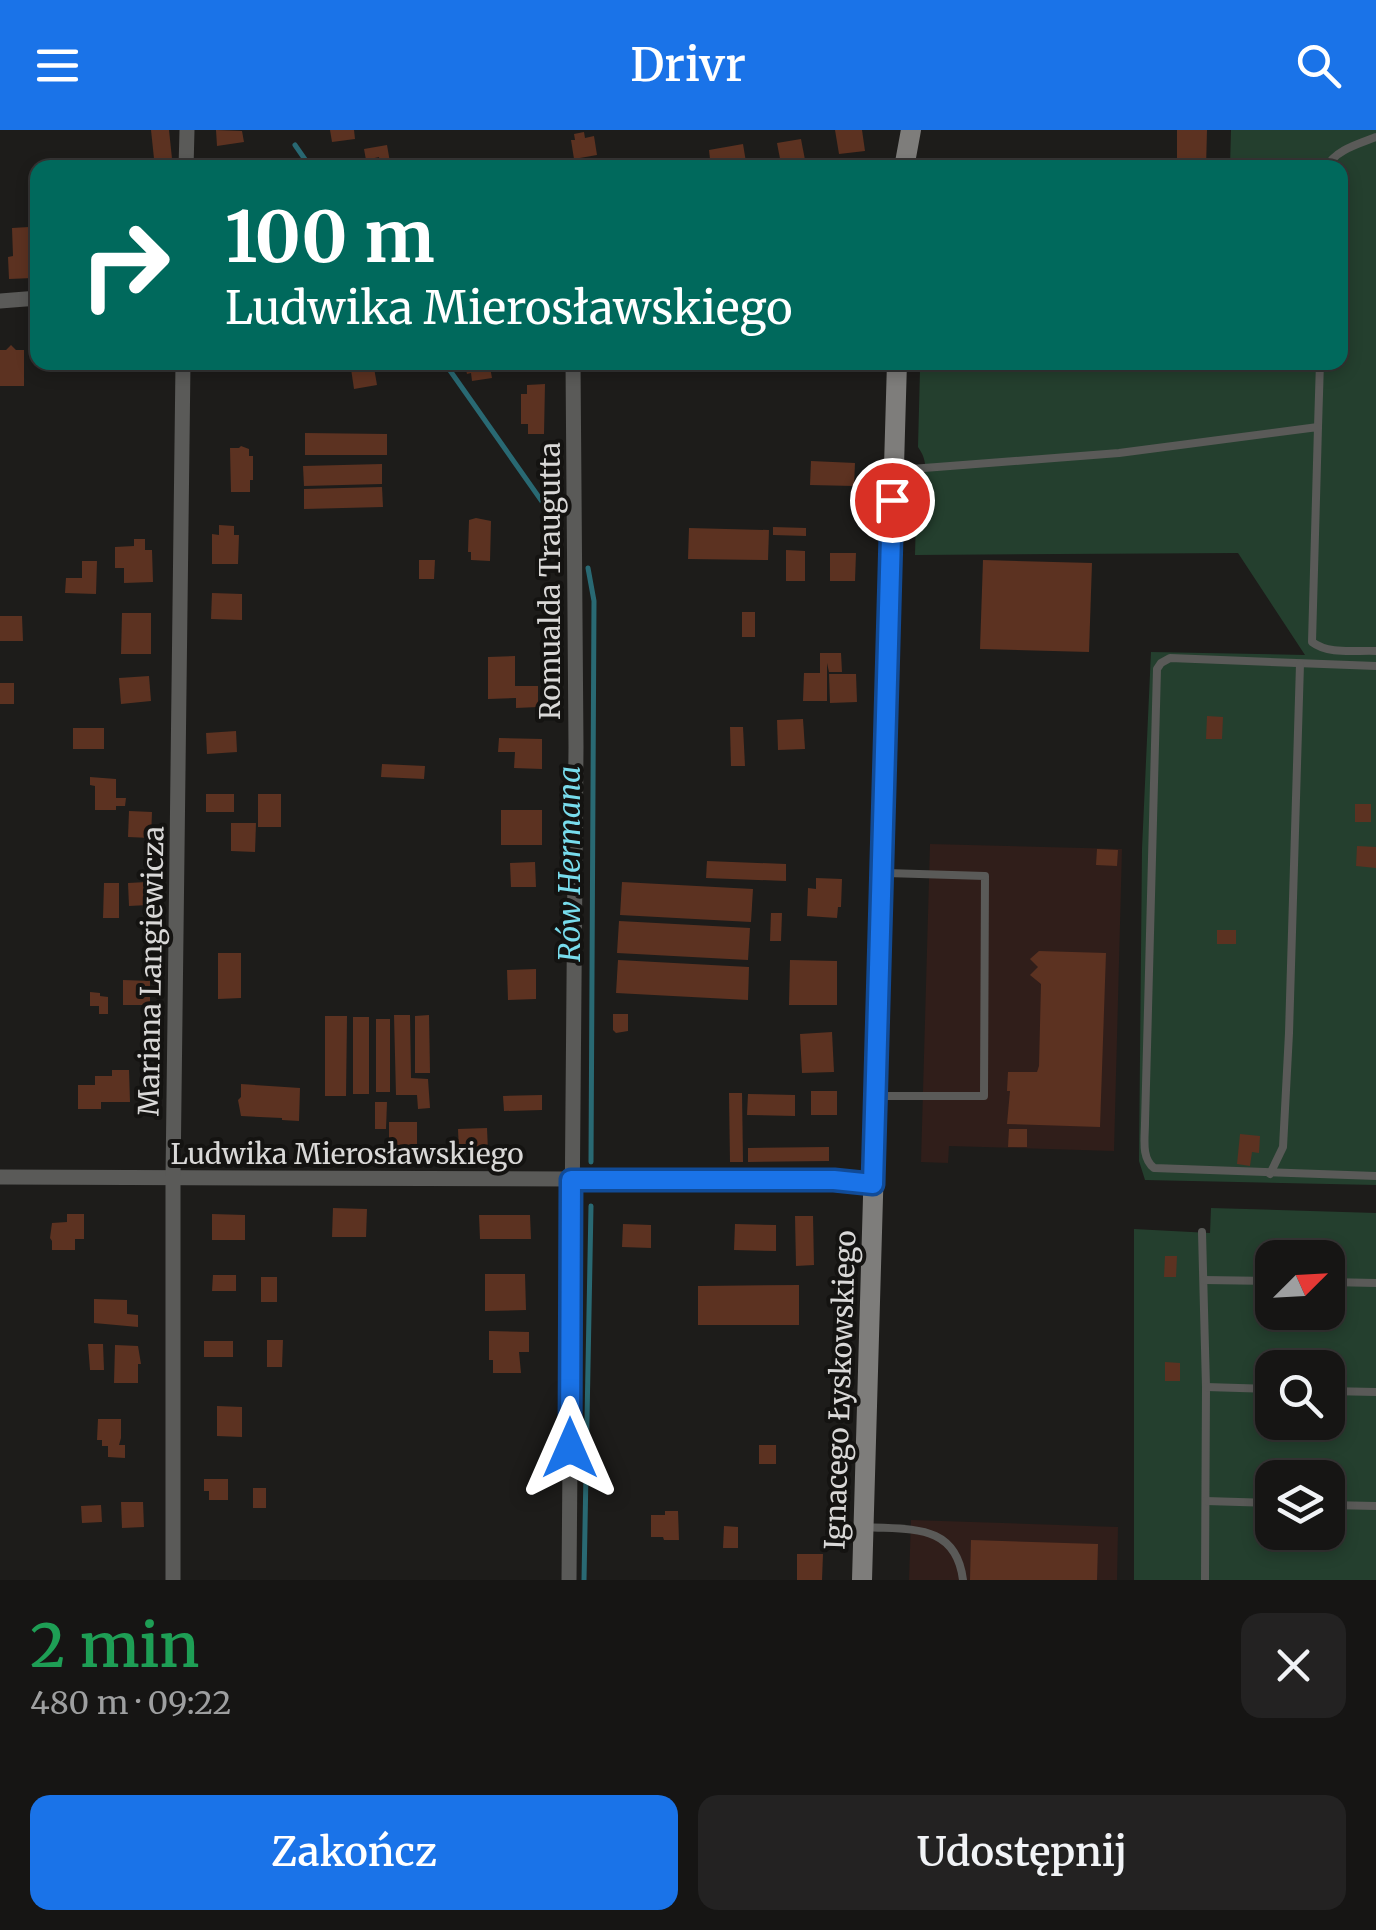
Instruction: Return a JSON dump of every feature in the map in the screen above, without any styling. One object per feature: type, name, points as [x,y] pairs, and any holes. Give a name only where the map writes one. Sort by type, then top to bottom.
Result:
[{"type":"street","points":[[186,160],[187,130]]},
{"type":"street","points":[[905,160],[911,130]]},
{"type":"street","points":[[0,301],[30,299]]},
{"type":"street","name":"Mariana Langiewicza","points":[[174,1580],[173,1179],[183,370]]},
{"type":"street","name":"Romualda Traugutta","points":[[569,1580],[576,766],[573,370]]},
{"type":"street","name":"Ignacego Łyskowskiego","points":[[862,1580],[897,370]]},
{"type":"street","name":"Ludwika Mierosławskiego","points":[[0,1177],[834,1180],[873,1184]]},
{"type":"lane","points":[[1331,160],[1376,137]]},
{"type":"lane","points":[[1320,370],[1312,642],[1329,650],[1376,651]]},
{"type":"lane","points":[[894,470],[1118,453],[1318,426]]},
{"type":"lane","points":[[1376,666],[1170,658],[1161,662],[1145,1122],[1146,1168],[1376,1176]]},
{"type":"lane","points":[[1270,1174],[1283,1147],[1290,1033],[1300,664]]},
{"type":"lane","points":[[876,1096],[984,1096],[985,876],[882,873]]},
{"type":"lane","points":[[1202,1232],[1205,1580]]},
{"type":"lane","points":[[1204,1280],[1255,1281]]},
{"type":"lane","points":[[1345,1282],[1376,1283]]},
{"type":"lane","points":[[1206,1387],[1255,1388]]},
{"type":"lane","points":[[1345,1391],[1376,1392]]},
{"type":"lane","points":[[1206,1500],[1255,1502]]},
{"type":"lane","points":[[1345,1505],[1376,1506]]},
{"type":"lane","points":[[864,1526],[911,1529],[939,1537],[959,1560],[962,1580]]},
{"type":"shaded area","points":[[930,844],[1122,849],[1114,1151],[949,1146],[948,1163],[921,1162]]},
{"type":"shaded area","points":[[911,1520],[1118,1527],[1117,1580],[909,1580]]},
{"type":"green space","points":[[1231,130],[1376,130],[1376,1185],[1145,1180],[1139,1161],[1142,849],[1151,652],[1305,655],[1238,553],[915,555],[917,481],[925,476],[924,457],[918,447],[920,370],[1348,370],[1348,160],[1230,160]]},
{"type":"green space","points":[[1211,1208],[1376,1213],[1376,1580],[1134,1580],[1134,1229],[1210,1233]]},
{"type":"building","points":[[151,130],[169,130],[172,160],[154,160]]},
{"type":"building","points":[[216,130],[242,131],[244,142],[217,146]]},
{"type":"building","points":[[330,130],[354,130],[355,139],[332,142]]},
{"type":"building","points":[[835,130],[862,130],[865,151],[839,154]]},
{"type":"building","points":[[1177,130],[1207,130],[1206,160],[1177,160]]},
{"type":"building","points":[[584,132],[585,138],[594,136],[597,155],[574,159],[571,140],[575,140],[574,134]]},
{"type":"building","points":[[801,139],[805,160],[780,160],[777,143]]},
{"type":"building","points":[[743,144],[746,160],[710,160],[709,150]]},
{"type":"building","points":[[387,145],[390,160],[379,157],[366,160],[364,149]]},
{"type":"building","points":[[29,227],[30,278],[9,279],[12,228]]},
{"type":"building","points":[[11,345],[24,350],[24,386],[0,386],[0,350]]},
{"type":"building","points":[[351,370],[374,370],[377,385],[354,389]]},
{"type":"building","points":[[466,370],[490,370],[492,378],[472,381],[471,373]]},
{"type":"building","points":[[545,384],[544,434],[528,434],[528,424],[521,424],[521,394],[527,394],[527,385]]},
{"type":"building","points":[[305,433],[387,434],[387,455],[305,455]]},
{"type":"building","points":[[241,446],[253,456],[253,480],[250,492],[231,492],[230,448]]},
{"type":"building","points":[[811,461],[855,463],[854,486],[810,485]]},
{"type":"building","points":[[382,464],[382,484],[304,486],[303,466]]},
{"type":"building","points":[[382,487],[383,507],[304,509],[304,489]]},
{"type":"building","points":[[469,520],[491,521],[490,561],[471,560],[468,552]]},
{"type":"building","points":[[219,525],[234,526],[234,535],[239,535],[238,564],[212,564],[212,534],[219,535]]},
{"type":"building","points":[[773,527],[806,528],[806,536],[773,535]]},
{"type":"building","points":[[689,528],[769,530],[768,560],[688,559]]},
{"type":"building","points":[[134,539],[145,539],[145,550],[152,550],[153,582],[124,583],[124,568],[115,568],[115,547],[134,546]]},
{"type":"building","points":[[786,550],[805,551],[805,581],[786,581]]},
{"type":"building","points":[[830,553],[856,553],[855,581],[830,581]]},
{"type":"building","points":[[419,560],[435,560],[434,579],[419,579]]},
{"type":"building","points":[[983,560],[1092,563],[1089,652],[980,649]]},
{"type":"building","points":[[82,561],[97,561],[96,594],[65,593],[66,578],[82,578]]},
{"type":"building","points":[[212,593],[242,594],[242,620],[211,619]]},
{"type":"building","points":[[742,612],[755,612],[755,637],[742,637]]},
{"type":"building","points":[[122,613],[151,613],[151,654],[121,654]]},
{"type":"building","points":[[0,616],[22,616],[23,641],[0,641]]},
{"type":"building","points":[[820,653],[841,653],[842,672],[829,672],[827,663],[827,701],[803,701],[804,673],[820,673]]},
{"type":"building","points":[[515,656],[515,686],[538,686],[538,707],[516,708],[516,698],[488,699],[488,657]]},
{"type":"building","points":[[829,674],[856,674],[857,702],[830,703]]},
{"type":"building","points":[[149,676],[151,701],[121,704],[119,678]]},
{"type":"building","points":[[0,683],[14,683],[14,704],[0,704]]},
{"type":"building","points":[[1207,716],[1223,717],[1222,739],[1206,739]]},
{"type":"building","points":[[803,719],[805,749],[778,750],[777,720]]},
{"type":"building","points":[[730,727],[743,727],[745,766],[731,766]]},
{"type":"building","points":[[73,728],[104,728],[104,749],[73,749]]},
{"type":"building","points":[[236,731],[237,752],[207,754],[206,733]]},
{"type":"building","points":[[499,738],[542,739],[542,769],[514,768],[515,752],[498,752]]},
{"type":"building","points":[[382,764],[425,766],[424,779],[381,777]]},
{"type":"building","points":[[90,777],[116,779],[116,798],[126,798],[125,806],[95,810],[95,786],[90,785]]},
{"type":"building","points":[[206,794],[234,794],[234,812],[206,812]]},
{"type":"building","points":[[258,794],[281,794],[281,827],[258,827]]},
{"type":"building","points":[[1355,804],[1371,804],[1371,822],[1355,822]]},
{"type":"building","points":[[501,810],[542,810],[542,845],[501,845]]},
{"type":"building","points":[[129,811],[152,812],[151,838],[128,837]]},
{"type":"building","points":[[231,823],[256,823],[255,852],[231,851]]},
{"type":"building","points":[[1357,846],[1376,847],[1376,868],[1356,866]]},
{"type":"building","points":[[1097,849],[1118,850],[1117,866],[1096,865]]},
{"type":"building","points":[[707,861],[786,864],[786,881],[706,878]]},
{"type":"building","points":[[535,862],[536,887],[511,887],[510,863]]},
{"type":"building","points":[[816,878],[842,879],[837,918],[807,916],[808,888],[816,889]]},
{"type":"building","points":[[147,882],[148,905],[129,906],[128,883]]},
{"type":"building","points":[[622,882],[753,889],[751,922],[620,915]]},
{"type":"building","points":[[104,883],[119,883],[119,918],[103,918]]},
{"type":"building","points":[[771,913],[782,913],[781,941],[770,941]]},
{"type":"building","points":[[619,921],[750,928],[748,960],[617,953]]},
{"type":"building","points":[[1217,930],[1236,930],[1236,944],[1217,944]]},
{"type":"building","points":[[1039,951],[1106,953],[1100,1127],[1007,1124],[1008,1072],[1037,1072],[1039,1066],[1041,984],[1030,975],[1038,967],[1030,959]]},
{"type":"building","points":[[218,953],[241,953],[241,998],[218,999]]},
{"type":"building","points":[[618,960],[749,967],[748,1000],[616,993]]},
{"type":"building","points":[[790,960],[837,961],[837,1005],[789,1005]]},
{"type":"building","points":[[536,969],[536,999],[508,1000],[507,970]]},
{"type":"building","points":[[123,980],[150,981],[150,1005],[123,1005]]},
{"type":"building","points":[[90,992],[108,997],[108,1014],[99,1014],[99,1006],[90,1006]]},
{"type":"building","points":[[613,1014],[628,1014],[628,1031],[613,1030]]},
{"type":"building","points":[[394,1015],[410,1015],[411,1078],[428,1079],[430,1108],[418,1109],[417,1095],[396,1095]]},
{"type":"building","points":[[429,1015],[430,1073],[415,1073],[415,1016]]},
{"type":"building","points":[[325,1016],[347,1016],[346,1096],[325,1096]]},
{"type":"building","points":[[353,1017],[369,1017],[369,1094],[353,1094]]},
{"type":"building","points":[[376,1019],[390,1019],[390,1092],[376,1092]]},
{"type":"building","points":[[832,1032],[834,1072],[802,1073],[800,1034]]},
{"type":"building","points":[[112,1070],[129,1070],[130,1102],[101,1102],[101,1109],[78,1109],[78,1085],[95,1085],[95,1076],[112,1076]]},
{"type":"building","points":[[241,1084],[300,1088],[299,1121],[241,1116]]},
{"type":"building","points":[[811,1091],[837,1091],[837,1115],[811,1115]]},
{"type":"building","points":[[729,1093],[742,1093],[743,1162],[730,1162]]},
{"type":"building","points":[[748,1094],[795,1095],[795,1116],[747,1115]]},
{"type":"building","points":[[542,1095],[542,1110],[504,1111],[503,1096]]},
{"type":"building","points":[[375,1102],[387,1102],[386,1129],[375,1129]]},
{"type":"building","points":[[389,1122],[417,1122],[417,1152],[389,1152]]},
{"type":"building","points":[[487,1128],[488,1151],[459,1152],[458,1129]]},
{"type":"building","points":[[1009,1129],[1027,1129],[1027,1147],[1008,1147]]},
{"type":"building","points":[[1240,1134],[1260,1136],[1259,1153],[1252,1152],[1250,1166],[1237,1164]]},
{"type":"building","points":[[829,1147],[829,1161],[748,1162],[748,1148]]},
{"type":"building","points":[[333,1208],[367,1209],[366,1237],[332,1237]]},
{"type":"building","points":[[67,1214],[84,1214],[84,1239],[75,1239],[75,1250],[52,1250],[52,1223],[67,1222]]},
{"type":"building","points":[[212,1214],[245,1215],[245,1240],[212,1240]]},
{"type":"building","points":[[479,1215],[530,1215],[531,1239],[480,1239]]},
{"type":"building","points":[[795,1216],[813,1216],[814,1265],[796,1266]]},
{"type":"building","points":[[623,1224],[651,1225],[651,1248],[622,1247]]},
{"type":"building","points":[[735,1224],[776,1225],[776,1251],[734,1250]]},
{"type":"building","points":[[1165,1256],[1177,1256],[1176,1277],[1164,1277]]},
{"type":"building","points":[[485,1274],[525,1274],[526,1310],[485,1311]]},
{"type":"building","points":[[213,1275],[236,1275],[236,1291],[212,1291]]},
{"type":"building","points":[[261,1277],[277,1277],[277,1302],[261,1302]]},
{"type":"building","points":[[799,1285],[799,1325],[698,1325],[698,1286]]},
{"type":"building","points":[[94,1299],[127,1300],[127,1314],[138,1315],[138,1327],[94,1323]]},
{"type":"building","points":[[489,1331],[529,1332],[529,1352],[519,1352],[521,1373],[493,1373]]},
{"type":"building","points":[[267,1340],[283,1340],[282,1367],[267,1367]]},
{"type":"building","points":[[204,1341],[233,1341],[233,1357],[204,1357]]},
{"type":"building","points":[[88,1344],[103,1344],[104,1370],[90,1370]]},
{"type":"building","points":[[115,1345],[138,1346],[138,1383],[114,1383]]},
{"type":"building","points":[[1165,1362],[1180,1363],[1180,1381],[1165,1381]]},
{"type":"building","points":[[217,1406],[242,1407],[242,1437],[217,1436]]},
{"type":"building","points":[[98,1419],[121,1419],[119,1445],[125,1445],[125,1458],[108,1457],[108,1446],[97,1440]]},
{"type":"building","points":[[759,1445],[776,1445],[776,1464],[759,1464]]},
{"type":"building","points":[[204,1479],[228,1479],[228,1500],[209,1500]]},
{"type":"building","points":[[253,1488],[266,1488],[266,1508],[253,1508]]},
{"type":"building","points":[[121,1502],[143,1502],[144,1527],[122,1528]]},
{"type":"building","points":[[101,1505],[102,1522],[82,1523],[81,1506]]},
{"type":"building","points":[[665,1511],[678,1511],[679,1540],[651,1537],[651,1515],[665,1515]]},
{"type":"building","points":[[724,1526],[738,1527],[738,1548],[723,1548]]},
{"type":"building","points":[[971,1540],[1098,1544],[1097,1580],[970,1580]]},
{"type":"building","points":[[797,1554],[823,1554],[822,1580],[797,1580]]},
{"type":"waterway","name":"Rów Hermana","points":[[295,145],[305,160]]},
{"type":"waterway","name":"Rów Hermana","points":[[450,370],[555,520]]},
{"type":"waterway","name":"Rów Hermana","points":[[588,568],[594,601],[591,1162]]},
{"type":"waterway","points":[[584,1580],[591,1206]]},
{"type":"route","points":[[570,1448],[571,1180],[834,1180],[873,1184],[892,500]]}]
